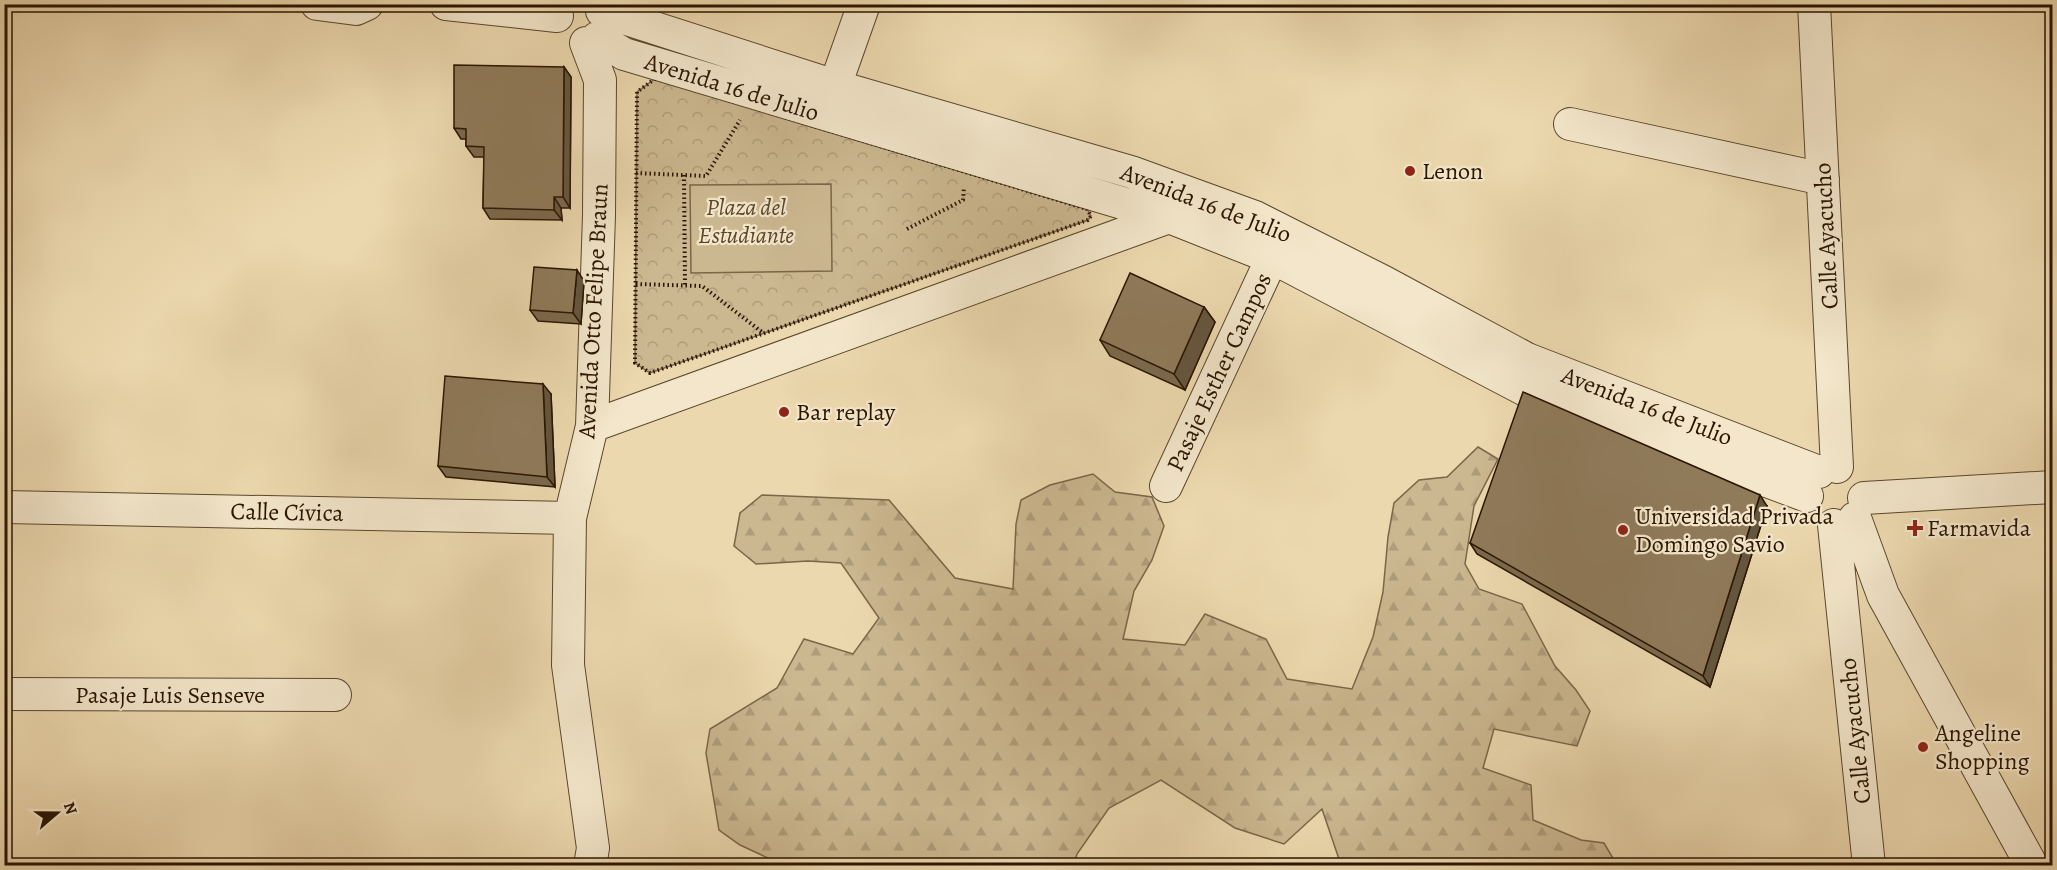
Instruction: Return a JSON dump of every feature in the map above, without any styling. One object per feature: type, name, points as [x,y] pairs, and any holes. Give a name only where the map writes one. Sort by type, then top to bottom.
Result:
[{"type":"street","points":[[317,4],[356,9],[367,4]]},
{"type":"street","points":[[446,4],[561,10],[559,30],[563,37],[574,43],[595,24]]},
{"type":"street","points":[[836,86],[864,4]]},
{"type":"street","name":"Calle Ayacucho","points":[[1814,4],[1823,179],[1821,479]]},
{"type":"street","name":"Avenida 16 de Julio","points":[[595,24],[836,86],[1131,172],[1255,217],[1384,282],[1527,359],[1821,479]]},
{"type":"street","name":"Avenida 16 de Julio","points":[[595,24],[624,54],[1169,217],[1272,258],[1533,394],[1821,479]]},
{"type":"street","name":"Avenida Otto Felipe Braun","points":[[590,866],[593,849],[568,665],[570,518],[592,426],[599,214],[600,80],[595,24]]},
{"type":"street","points":[[1570,124],[1823,179]]},
{"type":"street","points":[[592,426],[1169,217],[1194,195]]},
{"type":"street","name":"Pasaje Esther Campos","points":[[1166,486],[1272,258]]},
{"type":"street","points":[[2032,866],[1883,595],[1851,513],[1860,480],[1846,469],[1821,479],[1812,513],[1826,523],[1851,513],[2052,488]]},
{"type":"street","name":"Calle Cívica","points":[[4,507],[570,518]]},
{"type":"street","name":"Calle Ayacucho","points":[[1851,513],[1869,866]]},
{"type":"street","name":"Pasaje Luis Senseve","points":[[4,694],[335,695]]},
{"type":"path","points":[[656,78],[749,106],[1087,209],[1090,216],[1088,220],[650,373],[635,363],[637,92],[656,78]]},
{"type":"path","points":[[636,172],[706,176],[749,106]]},
{"type":"path","points":[[907,229],[963,200],[965,171]]},
{"type":"path","points":[[684,175],[685,286]]},
{"type":"path","points":[[636,284],[702,286],[762,333]]},
{"type":"green space","name":"Plaza del Estudiante","points":[[656,78],[1087,209],[1091,216],[1088,220],[650,373],[635,363],[637,92]]},
{"type":"green space","points":[[831,184],[832,271],[691,273],[690,185]]},
{"type":"green space","points":[[1478,447],[1498,459],[1474,506],[1465,564],[1479,589],[1522,604],[1555,666],[1576,690],[1590,711],[1577,746],[1494,729],[1483,768],[1531,785],[1533,820],[1581,840],[1604,843],[1617,865],[1341,865],[1322,809],[1284,844],[1235,828],[1161,780],[1109,808],[1077,854],[1074,865],[783,865],[740,845],[719,830],[706,753],[710,729],[777,688],[804,639],[853,654],[879,618],[841,563],[808,561],[756,564],[734,546],[740,513],[762,495],[889,500],[955,578],[1013,589],[1016,524],[1021,500],[1050,485],[1093,474],[1115,492],[1152,497],[1164,526],[1152,560],[1134,591],[1123,639],[1185,645],[1205,614],[1266,639],[1287,679],[1352,689],[1373,637],[1383,592],[1394,503],[1419,480],[1447,477]]},
{"type":"building","points":[[454,65],[564,67],[563,197],[554,197],[554,210],[483,208],[484,147],[466,146],[466,129],[454,128]]},
{"type":"building","points":[[534,267],[577,270],[573,313],[530,310]]},
{"type":"building","points":[[1130,273],[1204,307],[1174,374],[1100,340]]},
{"type":"building","points":[[445,376],[543,384],[547,477],[438,466]]},
{"type":"building","name":"Universidad Privada Domingo Savio","points":[[1523,392],[1760,495],[1703,676],[1470,543]]},
{"type":"place","name":"Lenon","points":[[1410,171]]},
{"type":"place","name":"Bar replay","points":[[784,412]]},
{"type":"place","name":"Farmavida","points":[[1915,528]]},
{"type":"place","name":"Universidad Privada Domingo Savio","points":[[1623,530]]},
{"type":"place","name":"Angeline Shopping","points":[[1923,747]]}]
